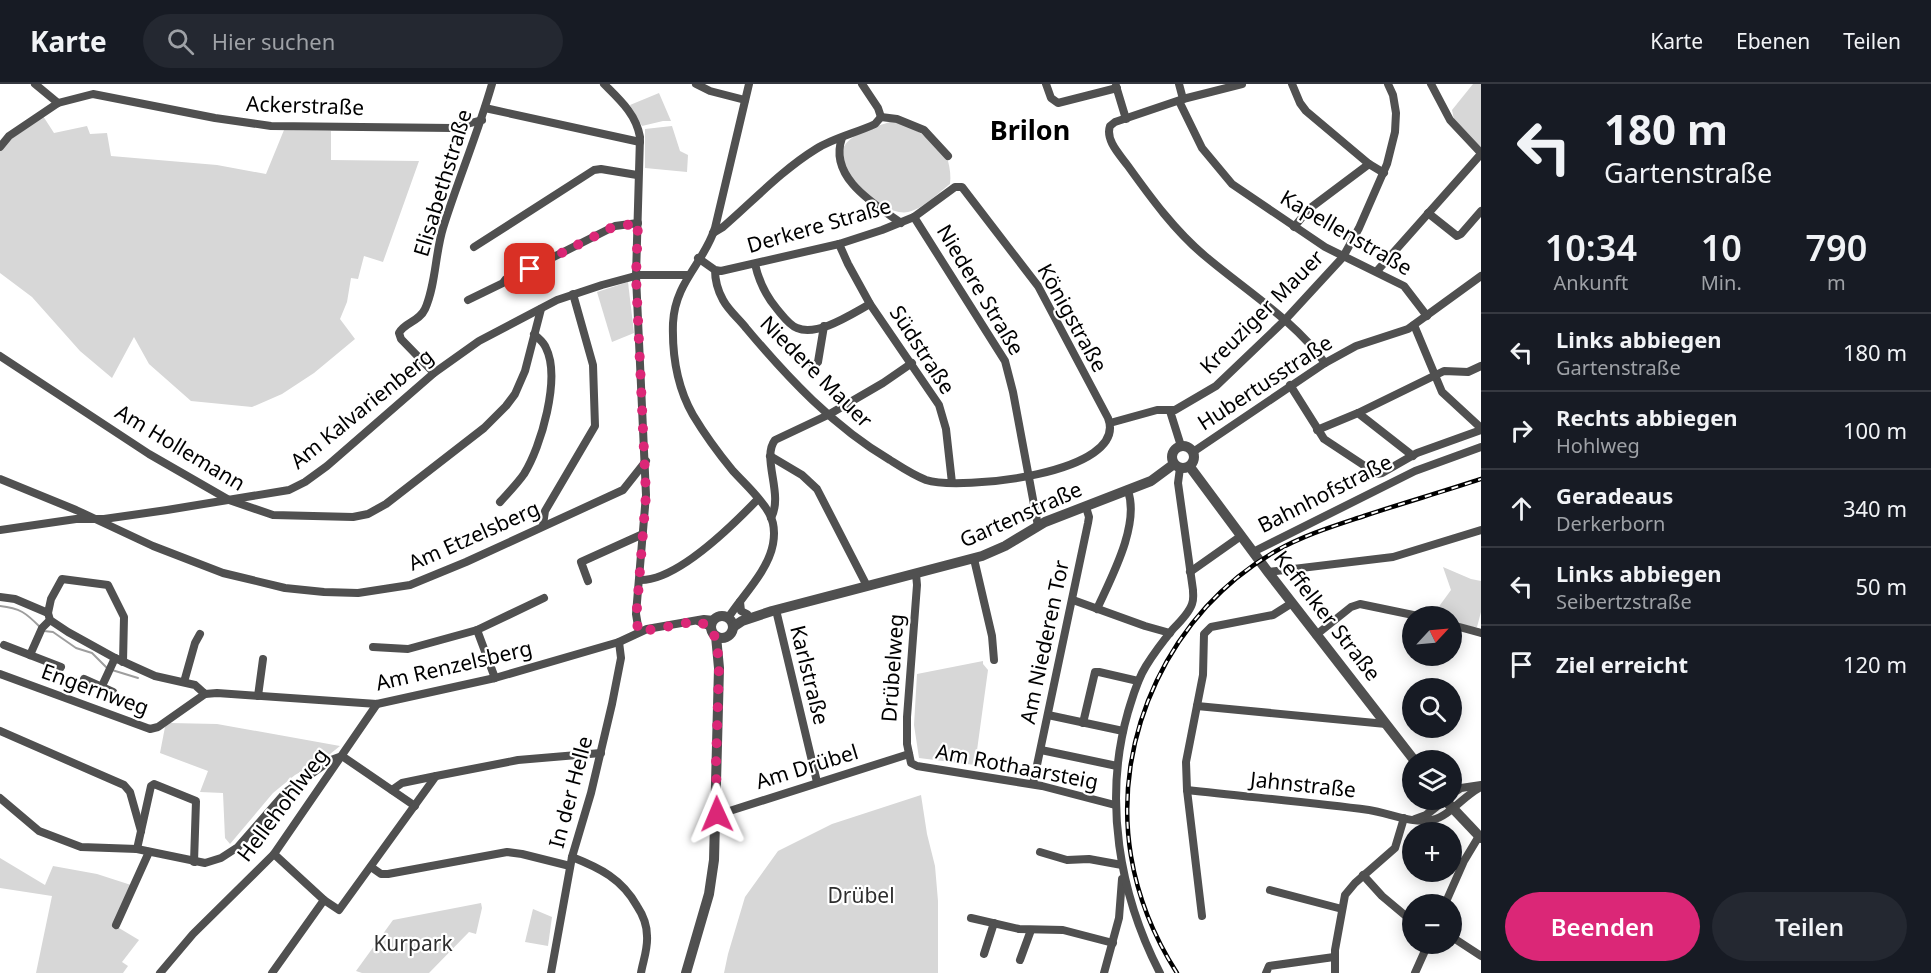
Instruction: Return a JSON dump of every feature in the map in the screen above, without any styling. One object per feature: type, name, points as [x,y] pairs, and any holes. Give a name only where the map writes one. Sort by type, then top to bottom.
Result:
[{"type":"street","points":[[35,84],[58,103]]},
{"type":"street","name":"Elisabethstraße","points":[[434,373],[401,339],[399,333],[402,328],[419,318],[427,304],[443,228],[482,120],[492,84]]},
{"type":"street","points":[[604,84],[632,116],[638,127],[640,142],[637,175],[636,276],[646,461],[646,506],[636,614],[639,632]]},
{"type":"street","points":[[696,84],[710,91],[745,100]]},
{"type":"street","points":[[719,668],[730,625],[740,600],[764,567],[771,553],[774,534],[771,518],[712,443],[682,392],[676,372],[673,338],[674,312],[680,291],[713,233],[749,84]]},
{"type":"street","points":[[862,84],[878,108],[881,117]]},
{"type":"street","points":[[1046,84],[1054,102],[1061,103],[1116,86],[1126,119]]},
{"type":"street","name":"Kapellenstraße","points":[[1179,84],[1181,100],[1202,148],[1228,180],[1294,227],[1343,257],[1404,286],[1426,316]]},
{"type":"street","points":[[1242,84],[1181,100],[1126,119],[1110,126],[1109,133],[1115,147],[1173,224],[1204,256],[1284,321],[1312,347],[1325,363]]},
{"type":"street","points":[[1292,84],[1306,111],[1369,164],[1384,173]]},
{"type":"street","name":"Kreuziger Mauer","points":[[1170,411],[1216,386],[1284,321],[1343,257],[1384,173],[1395,132],[1396,113],[1393,95],[1388,84]]},
{"type":"street","points":[[1378,272],[1481,154],[1450,120],[1431,84]]},
{"type":"street","name":"Ackerstraße","points":[[0,147],[9,136],[58,103],[97,94],[215,118],[271,126],[452,128],[482,120]]},
{"type":"street","points":[[485,108],[640,142]]},
{"type":"street","points":[[713,233],[723,227],[799,161],[820,147],[875,124],[881,117]]},
{"type":"street","points":[[881,117],[897,119],[926,131],[948,156]]},
{"type":"street","points":[[842,138],[839,153],[845,175],[853,186],[901,223]]},
{"type":"street","points":[[1294,227],[1309,209],[1369,164]]},
{"type":"street","points":[[474,247],[594,170],[601,169],[637,175]]},
{"type":"street","name":"Derkere Straße","points":[[714,270],[721,272],[839,244],[901,223],[914,217],[955,187],[960,186]]},
{"type":"street","name":"Königstraße","points":[[960,186],[1038,286],[1110,423]]},
{"type":"street","points":[[1428,213],[1457,236],[1481,211]]},
{"type":"street","name":"Niedere Straße","points":[[914,217],[1002,353],[1012,384],[1027,476],[1038,526]]},
{"type":"street","points":[[468,300],[611,228],[638,223]]},
{"type":"street","name":"Südstraße","points":[[839,244],[870,304],[939,405],[948,437],[952,483]]},
{"type":"street","points":[[698,258],[714,270]]},
{"type":"street","points":[[755,264],[765,294],[791,325],[802,330],[839,321],[870,304]]},
{"type":"street","name":"Niedere Mauer","points":[[714,270],[720,294],[728,308],[777,364],[828,415],[873,450],[927,480],[952,483],[988,481],[1057,470],[1095,453],[1108,438],[1110,423]]},
{"type":"street","name":"Am Kalvarienberg","points":[[0,530],[76,519],[95,519],[285,491],[305,482],[327,466],[434,373],[474,344],[573,294],[636,276],[688,275]]},
{"type":"street","name":"Hubertusstraße","points":[[1193,452],[1325,363],[1356,346],[1397,334],[1414,325],[1481,276]]},
{"type":"street","points":[[543,525],[545,511],[596,424],[593,364],[573,294]]},
{"type":"street","name":"Am Hollemann","points":[[0,356],[149,454],[229,500],[282,517],[353,517],[368,514],[381,507],[484,428],[506,406],[525,371],[541,309]]},
{"type":"street","points":[[1290,385],[1317,430],[1327,441],[1380,474],[1413,456],[1481,429],[1444,394],[1414,325]]},
{"type":"street","points":[[813,367],[818,362],[824,326]]},
{"type":"street","points":[[500,502],[526,470],[539,440],[548,407],[551,380],[548,354],[545,346],[534,334]]},
{"type":"street","points":[[771,518],[776,502],[770,456],[771,445],[778,437],[828,415],[912,363]]},
{"type":"street","points":[[1317,430],[1447,371],[1467,372],[1481,366]]},
{"type":"street","points":[[1110,423],[1153,411],[1170,411],[1181,446]]},
{"type":"street","points":[[1358,413],[1413,456]]},
{"type":"street","points":[[1104,973],[1122,900],[1122,865],[1115,805],[1117,766],[1123,731],[1138,681],[1148,663],[1193,603],[1178,478],[1182,466],[1195,459],[1188,447],[1181,446],[1173,452],[1172,460],[1182,466]]},
{"type":"street","name":"Bahnhofstraße","points":[[1182,466],[1253,552],[1414,471],[1481,447]]},
{"type":"street","points":[[770,456],[802,475],[817,489],[867,586]]},
{"type":"street","name":"Am Etzelsberg","points":[[0,479],[162,550],[223,573],[285,588],[358,593],[420,581],[466,562],[623,490],[646,461]]},
{"type":"street","name":"Gartenstraße","points":[[730,625],[774,611],[974,559],[1005,546],[1056,517],[1128,491],[1182,466]]},
{"type":"street","points":[[1097,609],[1127,538],[1131,505],[1128,491]]},
{"type":"street","points":[[639,580],[655,579],[680,567],[739,518],[758,499]]},
{"type":"street","name":"Am Niederen Tor","points":[[1033,784],[1089,519],[1086,507]]},
{"type":"street","points":[[1268,572],[1393,558],[1481,530]]},
{"type":"street","points":[[588,582],[581,562],[643,534]]},
{"type":"street","points":[[1190,572],[1241,536]]},
{"type":"street","name":"Keffelker Straße","points":[[1253,552],[1406,750]]},
{"type":"street","points":[[974,559],[992,636],[994,660]]},
{"type":"street","name":"Drübelweg","points":[[912,764],[907,726],[916,574]]},
{"type":"street","points":[[30,655],[49,616],[51,599],[62,579],[108,585],[124,617],[119,660],[102,686]]},
{"type":"street","name":"Am Renzelsberg","points":[[0,597],[19,600],[49,616],[68,632],[119,660],[155,676],[195,685],[205,694],[377,704],[495,678],[619,642]]},
{"type":"street","points":[[373,647],[408,649],[477,630],[544,598]]},
{"type":"street","points":[[740,600],[741,611],[747,614]]},
{"type":"street","points":[[1073,600],[1170,633]]},
{"type":"street","points":[[1202,916],[1187,790],[1186,756],[1203,675],[1204,634],[1208,629],[1276,614],[1292,603]]},
{"type":"street","points":[[1316,635],[1351,607],[1360,604],[1402,613]]},
{"type":"street","name":"Gartenstraße","points":[[730,625],[747,614],[761,610],[774,611]]},
{"type":"street","name":"Karlstraße","points":[[774,611],[817,782]]},
{"type":"street","points":[[686,973],[710,894],[714,860],[717,814],[719,668],[714,628],[719,616],[730,625]]},
{"type":"street","points":[[619,642],[639,632],[697,621],[714,628],[722,638],[730,625]]},
{"type":"street","points":[[1462,628],[1481,633]]},
{"type":"street","points":[[477,630],[495,678]]},
{"type":"street","points":[[184,682],[195,643],[200,634]]},
{"type":"street","name":"In der Helle","points":[[551,973],[572,857],[601,753],[621,658],[619,642]]},
{"type":"street","points":[[4,645],[61,667]]},
{"type":"street","points":[[258,696],[263,659]]},
{"type":"street","points":[[1083,723],[1095,672],[1138,681]]},
{"type":"street","name":"Engernweg","points":[[0,674],[150,729],[158,727],[205,694]]},
{"type":"street","points":[[84,679],[113,692]]},
{"type":"street","name":"Hellehohlweg","points":[[160,973],[192,934],[274,854],[377,704]]},
{"type":"street","points":[[1197,706],[1386,724]]},
{"type":"street","points":[[1048,715],[1123,731]]},
{"type":"street","points":[[0,731],[124,785],[130,792],[141,831]]},
{"type":"street","points":[[1041,750],[1117,766]]},
{"type":"street","points":[[392,790],[402,783],[518,760],[601,753]]},
{"type":"street","name":"Am Drübel","points":[[717,814],[909,754]]},
{"type":"street","points":[[0,798],[42,833],[85,848],[137,849],[205,863],[215,861],[238,847],[286,792],[331,760],[342,756],[415,806]]},
{"type":"street","name":"Am Rothaarsteig","points":[[912,764],[1033,784],[1115,805]]},
{"type":"street","points":[[274,854],[336,910],[340,909],[436,777]]},
{"type":"street","points":[[137,849],[152,785],[195,800],[197,803],[194,862]]},
{"type":"street","points":[[1462,788],[1481,786]]},
{"type":"street","name":"Jahnstraße","points":[[1462,796],[1481,786]]},
{"type":"street","name":"Jahnstraße","points":[[1187,790],[1371,810],[1426,821],[1436,819],[1442,810]]},
{"type":"street","points":[[1449,894],[1464,861],[1480,837],[1455,810]]},
{"type":"street","points":[[1335,973],[1334,957],[1342,909],[1348,890],[1395,848],[1404,818]]},
{"type":"street","points":[[116,925],[149,852]]},
{"type":"street","points":[[371,867],[381,874],[388,874],[507,852],[570,866]]},
{"type":"street","points":[[1040,852],[1067,860],[1089,859],[1122,865]]},
{"type":"street","points":[[572,857],[601,869],[615,878],[626,888],[638,907],[648,937],[641,973]]},
{"type":"street","points":[[1122,865],[1140,927],[1160,973]]},
{"type":"street","points":[[1364,875],[1382,896],[1402,913]]},
{"type":"street","points":[[1270,890],[1342,909]]},
{"type":"street","points":[[272,973],[324,900]]},
{"type":"street","points":[[971,918],[1031,930],[1062,930],[1113,943]]},
{"type":"street","points":[[984,954],[994,923]]},
{"type":"street","points":[[1020,960],[1031,930]]},
{"type":"street","points":[[1462,944],[1481,956]]},
{"type":"street","points":[[1415,973],[1424,954]]},
{"type":"street","points":[[1266,973],[1269,966],[1334,957]]},
{"type":"green space","points":[[1473,84],[1481,84],[1481,148],[1454,120],[1452,110]]},
{"type":"green space","points":[[659,93],[671,121],[642,126],[630,105]]},
{"type":"green space","points":[[43,116],[54,133],[87,126],[90,134],[107,133],[111,156],[217,165],[266,174],[284,130],[331,131],[331,160],[419,161],[383,262],[364,256],[358,279],[351,278],[347,302],[340,319],[355,339],[314,373],[282,394],[252,407],[191,401],[149,364],[134,337],[112,378],[80,351],[32,297],[0,273],[0,152],[10,140]]},
{"type":"green space","points":[[890,122],[906,126],[924,135],[945,154],[948,161],[950,184],[925,204],[908,212],[898,212],[874,200],[852,178],[842,155],[845,145],[854,137],[866,130]]},
{"type":"green space","points":[[672,126],[680,151],[688,155],[687,172],[645,168],[645,129]]},
{"type":"green space","points":[[628,282],[634,333],[612,342],[597,292]]},
{"type":"green space","points":[[1443,567],[1481,581],[1481,612],[1477,627],[1462,625],[1462,606],[1439,606],[1451,590]]},
{"type":"green space","points":[[983,661],[988,670],[975,765],[919,758],[914,725],[917,674]]},
{"type":"green space","points":[[170,723],[217,724],[340,746],[325,758],[295,775],[273,793],[230,844],[225,838],[223,793],[200,792],[208,771],[160,753],[165,727]]},
{"type":"green space","name":"Drübel","points":[[921,795],[935,866],[938,901],[938,973],[724,973],[745,897],[778,851],[832,824]]},
{"type":"green space","points":[[0,858],[45,885],[53,866],[97,874],[131,885],[114,925],[139,940],[122,962],[128,966],[123,973],[36,973],[52,896],[0,888]]},
{"type":"green space","name":"Kurpark","points":[[481,903],[476,934],[469,932],[429,973],[362,973],[356,971],[393,920]]},
{"type":"green space","points":[[533,909],[552,917],[548,946],[525,942]]},
{"type":"waterway","points":[[0,606],[22,612],[40,627]]},
{"type":"waterway","points":[[44,631],[53,632],[76,648],[92,653],[107,668]]},
{"type":"waterway","points":[[112,670],[138,678]]},
{"type":"railway","points":[[1177,973],[1154,931],[1138,887],[1131,856],[1127,811],[1130,766],[1140,723],[1157,681],[1179,642],[1206,607],[1239,576],[1276,551],[1330,527],[1481,479]]},
{"type":"district","name":"Brilon","points":[[1030,131]]},
{"type":"route","points":[[530,269],[611,228],[638,223],[636,276],[646,495],[636,620],[639,632],[697,621],[711,627],[716,636],[719,668],[717,814]]}]
